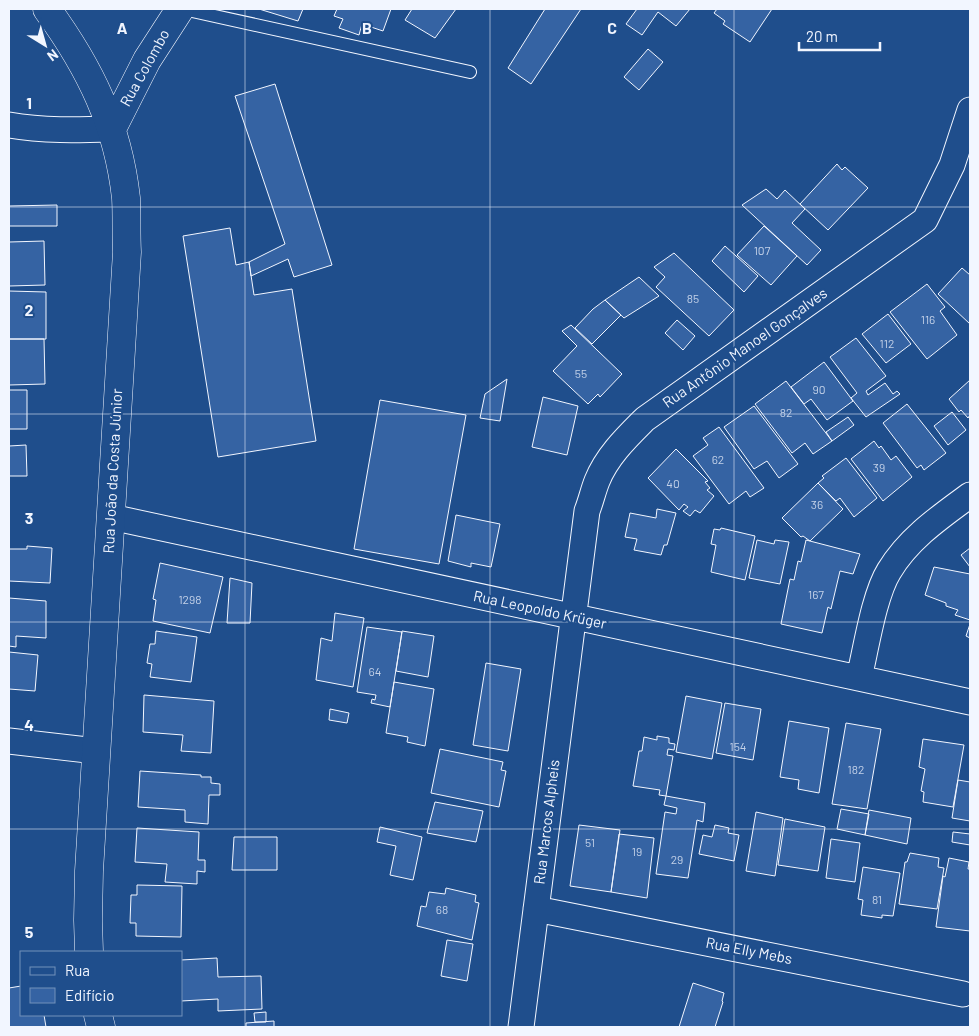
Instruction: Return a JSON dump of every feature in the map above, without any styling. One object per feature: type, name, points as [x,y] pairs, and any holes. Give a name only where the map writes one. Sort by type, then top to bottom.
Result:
[{"type":"main road","name":"Rua João da Costa Júnior","points":[[47,9],[89,74],[112,128],[120,160],[126,200],[127,252],[88,871],[89,951]]},
{"type":"main road","name":"Rua Colombo","points":[[112,128],[147,60],[181,9]]},
{"type":"street","name":"Rua Antônio Manoel Gonçalves","points":[[573,617],[587,511],[598,479],[609,459],[645,419],[925,220],[952,165],[970,110]]},
{"type":"street","points":[[9,125],[29,129],[72,130],[112,128]]},
{"type":"street","points":[[859,678],[877,600],[888,572],[906,548],[932,523],[970,495]]},
{"type":"street","name":"Rua Leopoldo Krüger","points":[[111,517],[970,702]]},
{"type":"street","name":"Rua Marcos Alpheis","points":[[521,1027],[573,617]]},
{"type":"street","points":[[9,741],[96,751]]},
{"type":"street","name":"Rua Elly Mebs","points":[[536,909],[963,994]]},
{"type":"lane","points":[[181,9],[470,72]]},
{"type":"building","points":[[259,9],[303,9],[298,21]]},
{"type":"building","points":[[337,9],[391,9],[383,31],[362,24],[359,35],[339,28],[343,19],[334,16]]},
{"type":"building","points":[[412,9],[456,9],[435,38],[405,20]]},
{"type":"building","points":[[545,9],[581,9],[531,84],[508,68]]},
{"type":"building","points":[[637,9],[690,9],[676,26],[658,12],[642,35],[626,24]]},
{"type":"building","points":[[717,9],[772,9],[750,42],[723,24],[725,21],[714,13]]},
{"type":"building","points":[[648,49],[663,62],[639,90],[624,77]]},
{"type":"building","points":[[275,84],[332,265],[294,277],[288,259],[251,276],[249,262],[285,244],[235,96]]},
{"type":"building","points":[[837,164],[842,170],[845,167],[868,188],[828,230],[800,204]]},
{"type":"building","points":[[766,189],[777,199],[785,190],[805,209],[792,223],[821,250],[807,265],[742,205]]},
{"type":"building","points":[[57,205],[57,226],[9,226],[9,206]]},
{"type":"building","points":[[764,226],[797,256],[771,285],[737,255]]},
{"type":"building","points":[[230,228],[236,265],[249,262],[254,295],[292,289],[316,441],[218,457],[183,236]]},
{"type":"building","points":[[44,241],[45,285],[9,286],[9,242]]},
{"type":"building","points":[[725,246],[758,276],[744,292],[712,261]]},
{"type":"building","points":[[674,253],[734,310],[709,336],[656,287],[665,277],[654,267]]},
{"type":"building","points":[[962,268],[970,275],[970,324],[938,294]]},
{"type":"building","points":[[639,277],[659,296],[624,318],[605,300]]},
{"type":"building","points":[[927,284],[945,307],[940,311],[957,335],[927,359],[890,312]]},
{"type":"building","points":[[9,291],[46,292],[46,339],[9,339]]},
{"type":"building","points":[[605,300],[621,315],[592,344],[575,328],[593,309]]},
{"type":"building","points":[[888,314],[911,344],[886,363],[862,334]]},
{"type":"building","points":[[677,320],[695,336],[683,350],[665,333]]},
{"type":"building","points":[[571,325],[622,374],[600,397],[598,394],[588,404],[553,371],[577,346],[562,331]]},
{"type":"building","points":[[856,338],[886,376],[866,391],[868,395],[885,383],[893,394],[897,391],[900,394],[866,417],[851,398],[857,393],[830,357]]},
{"type":"building","points":[[9,339],[44,339],[45,384],[9,385]]},
{"type":"building","points":[[824,362],[853,401],[827,420],[811,399],[804,404],[791,387]]},
{"type":"building","points":[[507,379],[500,421],[480,418],[485,394]]},
{"type":"building","points":[[970,380],[970,415],[968,418],[961,410],[959,412],[949,399]]},
{"type":"building","points":[[786,381],[832,441],[813,454],[805,443],[792,453],[755,404]]},
{"type":"building","points":[[9,390],[27,390],[27,429],[9,429]]},
{"type":"building","points":[[543,397],[578,406],[567,455],[532,447]]},
{"type":"building","points":[[380,400],[466,415],[439,564],[354,549]]},
{"type":"building","points":[[907,404],[946,453],[924,470],[921,465],[917,468],[883,423]]},
{"type":"building","points":[[754,406],[798,464],[779,478],[767,461],[754,469],[724,427]]},
{"type":"building","points":[[952,412],[966,430],[948,445],[934,426]]},
{"type":"building","points":[[848,417],[854,425],[832,441],[826,432]]},
{"type":"building","points":[[719,427],[764,488],[750,497],[746,491],[729,504],[693,456],[708,445],[703,438]]},
{"type":"building","points":[[874,441],[879,448],[881,446],[891,460],[896,456],[912,477],[883,501],[851,459]]},
{"type":"building","points":[[26,445],[27,476],[9,476],[9,446]]},
{"type":"building","points":[[676,449],[708,481],[705,482],[710,488],[707,490],[714,496],[700,513],[695,510],[690,516],[683,511],[688,507],[684,504],[679,510],[648,478]]},
{"type":"building","points":[[846,458],[877,498],[854,517],[840,498],[836,501],[818,483],[824,478],[822,476]]},
{"type":"building","points":[[818,483],[843,509],[810,541],[803,536],[801,537],[782,518]]},
{"type":"building","points":[[657,509],[676,513],[667,545],[664,545],[661,555],[634,550],[637,539],[625,537],[630,513],[656,518]]},
{"type":"building","points":[[456,515],[500,524],[491,567],[471,563],[471,567],[448,561]]},
{"type":"building","points":[[721,528],[755,536],[745,580],[711,572],[716,545],[711,544],[714,529],[720,530]]},
{"type":"building","points":[[757,540],[774,544],[775,540],[789,542],[780,584],[749,578]]},
{"type":"building","points":[[806,540],[860,554],[853,574],[840,571],[831,609],[828,607],[822,633],[781,624],[790,579],[794,580],[798,561],[801,562]]},
{"type":"building","points":[[27,546],[52,548],[50,583],[9,581],[9,549],[27,549]]},
{"type":"building","points":[[970,548],[970,567],[961,555]]},
{"type":"building","points":[[160,563],[223,577],[210,633],[153,621],[156,600],[153,599]]},
{"type":"building","points":[[934,567],[970,574],[970,620],[955,615],[958,610],[946,606],[946,603],[925,595]]},
{"type":"building","points":[[230,578],[252,583],[250,623],[227,623]]},
{"type":"building","points":[[9,598],[46,601],[46,638],[16,636],[16,647],[9,646]]},
{"type":"building","points":[[335,613],[364,618],[353,687],[316,680],[321,638],[332,641]]},
{"type":"building","points":[[970,624],[970,638],[966,636]]},
{"type":"building","points":[[367,627],[402,632],[390,707],[371,703],[372,699],[375,700],[376,695],[357,692]]},
{"type":"building","points":[[156,631],[197,637],[191,682],[150,677],[152,664],[147,663],[150,644],[155,644]]},
{"type":"building","points":[[402,631],[434,636],[428,677],[396,671]]},
{"type":"building","points":[[9,652],[38,655],[35,691],[9,689]]},
{"type":"building","points":[[486,663],[521,669],[508,751],[473,745]]},
{"type":"building","points":[[394,682],[434,689],[425,746],[407,742],[408,737],[386,733]]},
{"type":"building","points":[[144,695],[214,701],[211,753],[181,751],[183,735],[143,732]]},
{"type":"building","points":[[686,696],[722,703],[712,759],[676,752]]},
{"type":"building","points":[[725,703],[761,709],[753,760],[716,753]]},
{"type":"building","points":[[330,709],[349,713],[347,723],[329,720]]},
{"type":"building","points":[[789,721],[829,728],[819,793],[798,789],[799,780],[780,777]]},
{"type":"building","points":[[846,723],[881,729],[867,809],[832,804]]},
{"type":"building","points":[[657,736],[669,738],[669,743],[675,744],[674,750],[668,749],[667,755],[673,756],[666,796],[659,795],[660,790],[633,786],[639,751],[642,751],[644,737],[657,740]]},
{"type":"building","points":[[923,739],[964,745],[953,807],[923,802],[924,792],[921,791],[925,769],[919,767]]},
{"type":"building","points":[[440,749],[503,762],[501,770],[506,771],[499,807],[431,793]]},
{"type":"building","points":[[140,771],[201,775],[201,777],[211,777],[211,783],[220,784],[220,795],[209,795],[208,824],[185,822],[185,810],[138,807]]},
{"type":"building","points":[[958,780],[970,782],[970,821],[952,818]]},
{"type":"building","points":[[666,796],[705,803],[703,822],[697,820],[688,878],[656,874],[665,812],[676,814],[677,808],[664,805]]},
{"type":"building","points":[[435,802],[483,811],[476,842],[427,833]]},
{"type":"building","points":[[841,809],[869,814],[865,835],[837,829]]},
{"type":"building","points":[[869,810],[911,818],[907,844],[865,835]]},
{"type":"building","points":[[756,812],[783,818],[775,876],[746,871]]},
{"type":"building","points":[[785,819],[825,827],[818,871],[778,865]]},
{"type":"building","points":[[579,825],[620,830],[611,892],[570,886]]},
{"type":"building","points":[[715,825],[729,828],[728,833],[739,835],[734,861],[699,854],[703,835],[712,837]]},
{"type":"building","points":[[380,827],[422,837],[413,880],[390,875],[396,846],[377,842]]},
{"type":"building","points":[[137,828],[199,832],[198,860],[205,860],[205,872],[197,871],[197,884],[165,882],[167,864],[135,862]]},
{"type":"building","points":[[953,832],[970,834],[970,845],[952,842]]},
{"type":"building","points":[[619,834],[654,838],[647,898],[611,892]]},
{"type":"building","points":[[234,837],[277,837],[277,870],[232,870]]},
{"type":"building","points":[[831,839],[860,843],[855,882],[826,878]]},
{"type":"building","points":[[910,853],[939,858],[938,867],[944,868],[937,909],[899,904],[905,862],[907,862]]},
{"type":"building","points":[[949,858],[969,862],[970,931],[936,927],[943,876],[945,877]]},
{"type":"building","points":[[863,867],[900,873],[893,916],[882,915],[882,918],[861,915],[863,900],[858,899]]},
{"type":"building","points":[[137,885],[182,886],[181,937],[136,936],[136,923],[130,923],[131,895],[137,895]]},
{"type":"building","points":[[446,888],[476,895],[475,902],[479,903],[472,940],[417,926],[421,906],[426,907],[429,892],[445,894]]},
{"type":"building","points":[[447,940],[473,944],[467,981],[441,976]]},
{"type":"building","points":[[217,958],[218,977],[261,976],[262,1009],[218,1011],[218,999],[182,1001],[182,960]]},
{"type":"building","points":[[693,983],[724,993],[715,1027],[679,1027]]},
{"type":"building","points":[[20,986],[20,1016],[44,1016],[46,1027],[9,1027],[9,988]]},
{"type":"building","points":[[266,1012],[266,1022],[255,1022],[254,1013]]},
{"type":"building","points":[[274,1021],[274,1027],[246,1027],[246,1023]]}]
